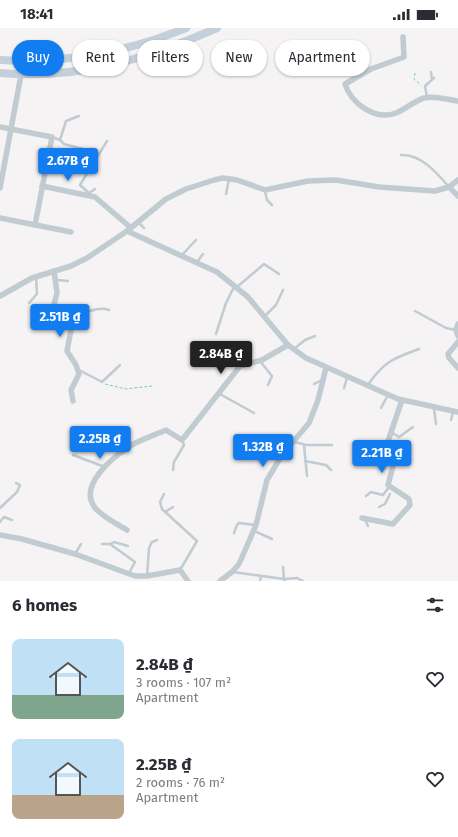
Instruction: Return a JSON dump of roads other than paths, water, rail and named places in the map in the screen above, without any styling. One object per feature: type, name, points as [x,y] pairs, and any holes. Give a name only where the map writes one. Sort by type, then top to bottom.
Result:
[{"type":"main road","points":[[129,47],[186,28]]},
{"type":"main road","points":[[129,61],[175,46],[217,28]]},
{"type":"main road","points":[[0,60],[39,61],[72,57]]},
{"type":"main road","points":[[0,73],[12,74]]},
{"type":"street","points":[[403,37],[404,57],[371,69],[346,83],[345,85],[362,108],[386,115],[396,113],[427,98],[458,101]]},
{"type":"street","points":[[0,188],[21,76]]},
{"type":"street","points":[[0,127],[52,137],[34,225]]},
{"type":"street","points":[[0,296],[36,276],[54,271],[87,258],[129,229],[155,207],[176,193],[214,180],[229,178],[265,190],[326,180],[349,181],[379,187],[432,191],[449,187],[458,180]]},
{"type":"street","points":[[42,186],[90,194],[101,200],[129,229],[217,272],[236,286],[265,316],[288,345],[306,358],[388,395],[402,400],[455,412]]},
{"type":"street","points":[[449,187],[458,196]]},
{"type":"street","points":[[0,218],[71,232]]},
{"type":"street","points":[[54,271],[57,293],[53,308],[70,321],[72,328],[67,351],[78,370],[79,376],[71,390],[73,401]]},
{"type":"street","points":[[457,327],[458,336]]},
{"type":"street","points":[[458,342],[448,354],[448,358],[458,368]]},
{"type":"street","points":[[127,530],[96,509],[90,495],[91,486],[105,467],[133,444],[166,430],[182,440],[240,366],[259,361],[288,345]]},
{"type":"street","points":[[220,581],[232,572],[239,564],[255,528],[270,474],[282,456],[309,423],[318,400],[326,368]]},
{"type":"street","points":[[363,518],[391,524],[396,522],[410,505],[409,499],[390,491],[388,483],[395,458],[387,445],[402,400]]},
{"type":"street","points":[[0,535],[22,539],[75,554],[129,573],[147,576],[180,570],[188,581]]},
{"type":"lane","points":[[427,98],[425,87],[433,79],[431,72]]},
{"type":"lane","points":[[60,140],[66,121],[79,116]]},
{"type":"lane","points":[[52,137],[60,140],[64,144],[83,149]]},
{"type":"lane","points":[[94,189],[90,194],[80,185],[107,141]]},
{"type":"lane","points":[[402,155],[410,155],[427,164],[449,187]]},
{"type":"lane","points":[[226,194],[229,178]]},
{"type":"lane","points":[[265,190],[267,200],[272,205]]},
{"type":"lane","points":[[138,222],[144,228]]},
{"type":"lane","points":[[182,256],[196,240]]},
{"type":"lane","points":[[197,262],[203,254]]},
{"type":"lane","points":[[216,334],[226,303],[236,286],[264,264],[279,274]]},
{"type":"lane","points":[[29,303],[37,294],[36,276]]},
{"type":"lane","points":[[56,280],[68,281]]},
{"type":"lane","points":[[265,316],[276,305],[283,290]]},
{"type":"lane","points":[[70,321],[90,311],[105,309],[110,310]]},
{"type":"lane","points":[[415,311],[446,328],[457,327]]},
{"type":"lane","points":[[294,350],[305,340],[315,336]]},
{"type":"lane","points":[[367,386],[375,374],[393,358],[419,349]]},
{"type":"lane","points":[[259,361],[272,376],[268,385]]},
{"type":"lane","points":[[78,370],[102,382],[120,365]]},
{"type":"lane","points":[[344,388],[348,377]]},
{"type":"lane","points":[[314,384],[322,380]]},
{"type":"lane","points":[[218,393],[254,413]]},
{"type":"lane","points":[[382,408],[388,395]]},
{"type":"lane","points":[[434,408],[436,424]]},
{"type":"lane","points":[[451,420],[455,412]]},
{"type":"lane","points":[[391,432],[399,436],[413,428]]},
{"type":"lane","points":[[115,436],[118,434],[133,444]]},
{"type":"lane","points":[[173,470],[174,462],[184,445],[182,440]]},
{"type":"lane","points":[[295,442],[304,445],[332,445]]},
{"type":"lane","points":[[304,445],[307,476]]},
{"type":"lane","points":[[73,455],[105,467]]},
{"type":"lane","points":[[305,461],[326,465],[331,470]]},
{"type":"lane","points":[[0,508],[19,490],[20,485],[16,483]]},
{"type":"lane","points":[[366,496],[372,492],[383,495],[390,491]]},
{"type":"lane","points":[[378,507],[385,504],[390,491]]},
{"type":"lane","points":[[164,494],[160,502],[162,509],[197,541],[180,570]]},
{"type":"lane","points":[[165,512],[172,507]]},
{"type":"lane","points":[[0,522],[4,517],[12,520]]},
{"type":"lane","points":[[363,518],[368,526]]},
{"type":"lane","points":[[234,533],[239,524],[255,528],[272,539]]},
{"type":"lane","points":[[147,576],[149,548],[152,542],[157,540]]},
{"type":"lane","points":[[102,544],[110,544],[114,542],[128,546]]},
{"type":"lane","points":[[75,554],[81,544]]},
{"type":"lane","points":[[110,544],[134,562],[129,573]]},
{"type":"lane","points":[[283,567],[284,580]]},
{"type":"lane","points":[[232,572],[284,580],[297,578],[303,581]]},
{"type":"lane","points":[[260,581],[261,576]]}]
